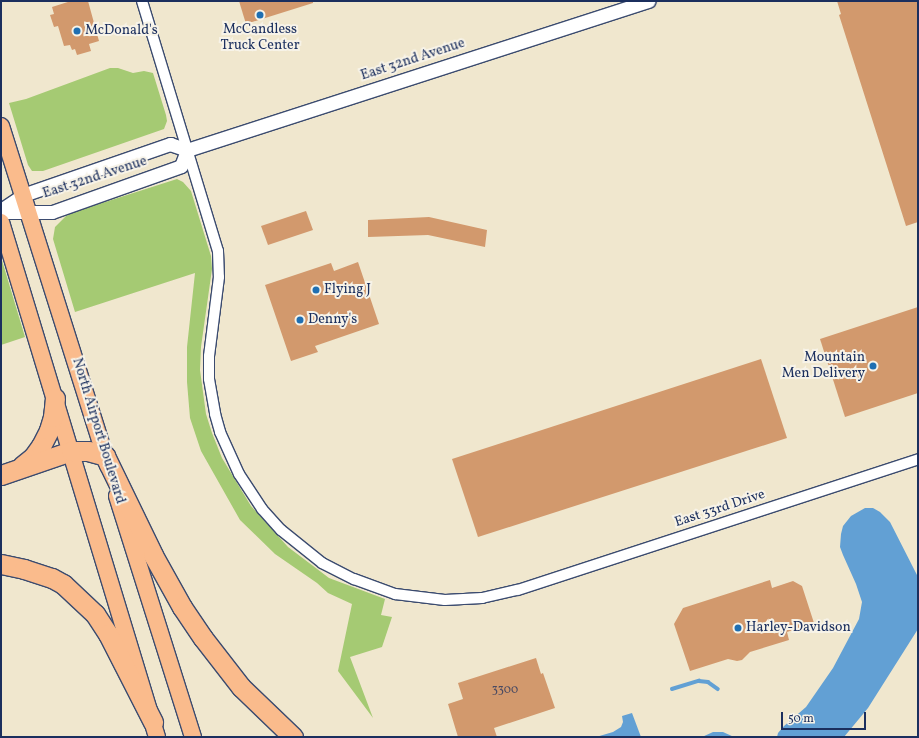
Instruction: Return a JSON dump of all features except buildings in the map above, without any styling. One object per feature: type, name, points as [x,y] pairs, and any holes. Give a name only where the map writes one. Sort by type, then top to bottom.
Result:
[{"type":"highway","points":[[1,475],[21,466],[33,457],[41,446],[53,417],[55,398]]},
{"type":"highway","points":[[1,475],[71,451],[88,451],[105,456],[163,574],[182,607],[241,687],[293,737]]},
{"type":"highway","points":[[1,564],[24,569],[52,578],[63,584],[96,614],[108,634],[155,730]]},
{"type":"main road","name":"North Airport Boulevard","points":[[1,126],[193,737]]},
{"type":"main road","points":[[1,222],[155,730]]},
{"type":"street","name":"East 33rd Drive","points":[[142,1],[218,251],[218,276],[209,356],[212,400],[220,432],[231,459],[245,484],[262,509],[290,538],[322,562],[354,579],[395,594],[425,598],[467,599],[493,596],[918,459]]},
{"type":"street","name":"East 32nd Avenue","points":[[1,211],[23,195],[170,144],[187,150],[649,1]]},
{"type":"street","name":"East 32nd Avenue","points":[[1,211],[29,213],[52,212],[181,166],[187,150]]},
{"type":"green space","points":[[110,68],[118,68],[133,73],[144,71],[153,73],[166,115],[167,121],[164,129],[43,171],[32,171],[28,165],[9,103],[26,99]]},
{"type":"green space","points":[[177,179],[183,182],[191,191],[211,256],[212,269],[201,347],[200,370],[206,414],[212,433],[222,458],[251,506],[288,547],[329,578],[385,599],[381,615],[392,617],[382,647],[350,657],[373,718],[338,671],[352,604],[328,593],[317,583],[275,554],[240,520],[201,451],[190,418],[187,382],[187,347],[195,273],[75,312],[53,239],[55,227],[66,216],[74,212]]},
{"type":"green space","points":[[1,257],[25,337],[1,345]]},
{"type":"water","points":[[865,508],[873,508],[880,512],[890,522],[918,577],[918,629],[868,708],[844,737],[777,737],[778,733],[784,726],[806,707],[833,668],[859,619],[862,602],[840,547],[843,526],[851,516]]},
{"type":"water","points":[[632,713],[641,737],[596,737],[613,732],[621,727],[623,722],[622,716]]},
{"type":"water","points":[[713,732],[723,732],[734,737],[702,737]]},
{"type":"waterway","points":[[672,689],[699,681],[708,682],[718,689]]},
{"type":"place","name":"McCandless Truck Center","points":[[260,15]]},
{"type":"place","name":"McDonald's","points":[[77,31]]},
{"type":"place","name":"Flying J","points":[[316,290]]},
{"type":"place","name":"Denny's","points":[[300,320]]},
{"type":"place","name":"Mountain Men Delivery","points":[[873,366]]},
{"type":"place","name":"Harley-Davidson","points":[[738,628]]}]
